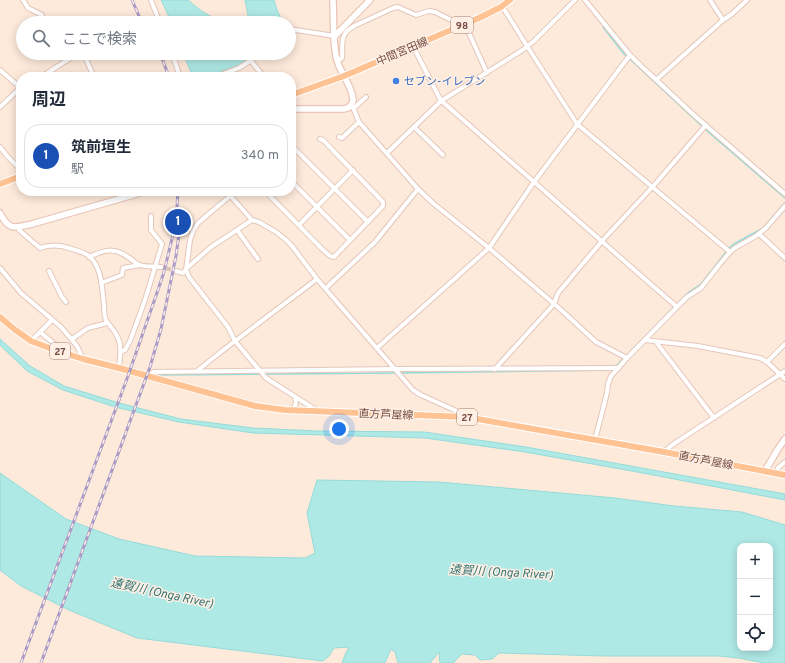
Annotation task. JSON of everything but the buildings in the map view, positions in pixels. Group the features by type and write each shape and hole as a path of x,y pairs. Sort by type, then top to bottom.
{"main road":[{"name":"中間宮田線","path":"296,93 344,76 456,28 502,6 510,0"},
{"path":"0,184 16,178"},
{"name":"直方芦屋線","path":"0,317 31,341 52,349 83,359 255,406 285,410 466,417 785,475"}],"street":[{"path":"23,0 28,8 42,15"},
{"path":"151,0 157,16"},
{"path":"333,0 336,53 353,98 352,107 359,122 418,189 434,204 489,248 596,342 627,358"},
{"path":"335,36 370,0"},
{"path":"387,153 442,101 534,41 574,0"},
{"path":"585,0 630,55 706,125 785,194"},
{"path":"710,0 723,20"},
{"path":"656,80 747,0"},
{"path":"502,6 577,124 730,252"},
{"path":"338,61 342,58 343,36 348,30 393,8 398,7 416,15 429,11 435,12 453,21 456,28"},
{"path":"465,24 487,73"},
{"path":"296,30 335,36"},
{"path":"413,46 442,101 677,307"},
{"path":"377,348 489,248 534,182 630,55"},
{"path":"49,72 61,63 68,60"},
{"path":"86,60 92,72"},
{"path":"174,60 178,71"},
{"path":"229,72 240,68 251,61 260,72"},
{"path":"0,70 16,84"},
{"path":"0,107 16,92"},
{"path":"296,109 343,109 352,107 366,97"},
{"path":"339,137 342,138 359,122"},
{"path":"495,369 554,304 558,293 602,241 706,125"},
{"path":"414,127 443,155"},
{"path":"270,196 330,256 334,257 383,206 383,202 353,170 323,140 320,139"},
{"path":"0,147 16,165"},
{"path":"296,150 368,222"},
{"path":"299,225 353,170"},
{"path":"296,186 350,240"},
{"path":"326,288 375,242 418,189"},
{"path":"0,213 2,221 10,226 18,227 130,196"},
{"path":"317,411 266,378 259,371 235,341 228,327 189,277 186,269 190,240 193,231 198,223 230,196 252,220 259,222 276,232 292,246 317,279 413,390 461,413 466,417"},
{"path":"595,440 611,376 687,297 701,288 730,252 759,234 785,206"},
{"path":"121,352 125,350 130,341 158,266 162,244 151,230 151,216"},
{"path":"176,271 183,273 211,247 252,220"},
{"path":"18,227 19,230 40,248 62,245 83,252 90,257 98,271 101,283 105,320 115,333 121,348 119,368"},
{"path":"237,230 258,259"},
{"path":"759,234 785,258"},
{"path":"90,257 107,250 114,251 123,254 140,265"},
{"path":"101,283 122,275 124,268 140,265 158,266"},
{"path":"0,268 21,293 61,327 72,339 83,359"},
{"path":"49,271 66,302"},
{"path":"197,372 235,341 317,279"},
{"path":"31,341 52,320"},
{"path":"72,339 88,328 107,322"},
{"path":"40,332 57,346"},
{"path":"645,340 698,346 760,358 767,362 785,379"},
{"path":"656,342 714,418"},
{"path":"767,362 785,344"},
{"path":"149,376 153,372 618,368"},
{"path":"664,452 672,445 785,371"},
{"path":"292,410 295,407 295,397"},
{"path":"766,471 785,439"},
{"path":"776,473 778,468 785,462"}],"water":[{"path":"161,0 188,0 211,16 169,16"},
{"path":"245,0 274,0 280,16 248,16"},
{"path":"186,60 245,60 238,67 229,68 219,72 191,72"},
{"path":"0,339 30,366 64,386 119,403 181,419 253,428 317,431 424,432 526,447 785,494 785,500 525,452 425,438 253,433 179,422 115,407 63,390 27,371 0,345"},
{"name":"遠賀川 (Onga River)","path":"0,473 66,519 119,539 195,556 305,558 315,553 307,513 317,480 439,482 615,498 674,506 742,512 785,525 785,663 764,663 718,656 604,656 499,653 492,659 480,660 475,655 462,654 453,663 440,663 439,652 430,663 398,663 395,652 391,649 385,663 342,663 349,647 334,648 329,656 323,661 137,638 69,610 21,586 0,570"}],"waterway":[{"path":"603,27 624,54 706,130 785,198"},
{"path":"616,366 689,292 701,284 729,248 763,228 785,203"},
{"path":"399,373 613,369"},
{"path":"156,375 396,373"}],"tunnel":[{"path":"161,267 176,271"}],"railway":[{"path":"132,0 139,16"},
{"path":"163,60 167,72"},
{"path":"21,663 128,376 164,272 176,222 178,196"},
{"path":"41,663 150,367 161,329 176,256 181,219"}],"place":[{"name":"セブン-イレブン","path":"396,81"},
{"name":"筑前垣生","path":"178,222"}]}
